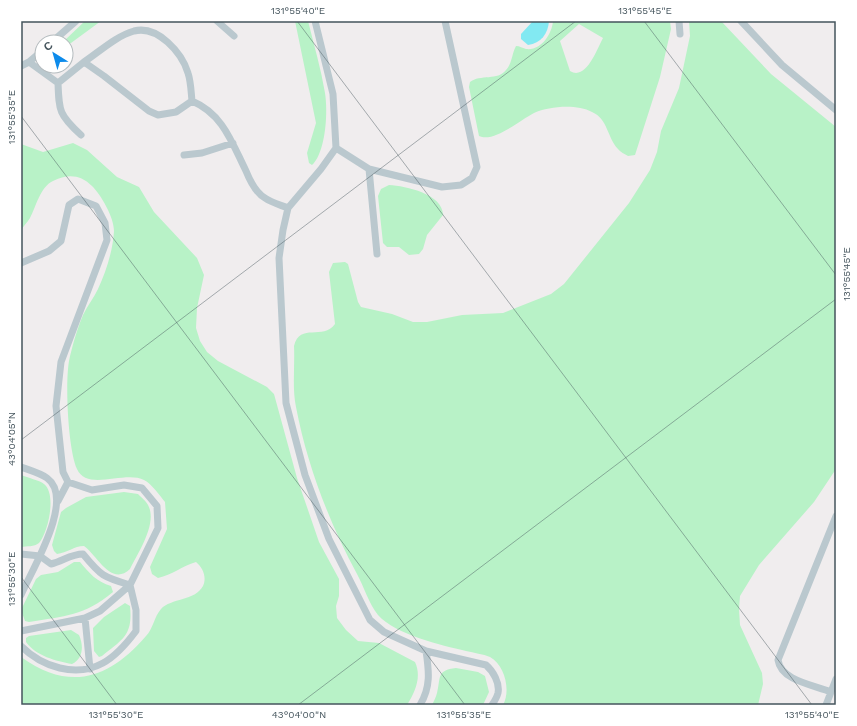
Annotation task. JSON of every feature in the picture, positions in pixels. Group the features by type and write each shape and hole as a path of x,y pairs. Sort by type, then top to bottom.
{"lane":[{"path":"61,34 76,21"},
{"path":"217,21 234,36"},
{"path":"315,21 333,94 336,148 321,170 288,208 278,258 286,403 305,475 329,539 370,620 384,632 426,651 486,665 492,670 497,685 498,694 492,705"},
{"path":"336,148 369,169 442,187 461,185 472,178 477,167 445,21"},
{"path":"679,21 680,34"},
{"path":"740,21 782,65 836,110"},
{"path":"58,83 84,62 123,35 135,31 146,31 160,37 172,46 182,59 188,73 192,101"},
{"path":"21,66 34,58"},
{"path":"29,62 58,83"},
{"path":"84,62 149,111 158,115 176,112 192,101"},
{"path":"58,83 59,106 62,116 81,135"},
{"path":"192,101 203,105 218,118 233,143 251,183 265,198 288,208"},
{"path":"184,155 202,153 233,143"},
{"path":"369,169 377,254"},
{"path":"21,263 49,251 61,241 69,205 78,199 96,206 105,223 107,240 60,362 56,406 63,472 68,482 92,490 124,485 142,488 157,506 158,528 130,585 100,610 85,618 21,631"},
{"path":"21,467 47,478 55,491 58,501"},
{"path":"21,595 46,544 58,501 68,482"},
{"path":"831,692 785,674 778,660 836,516"},
{"path":"21,554 40,556 51,564 64,561 74,554 83,554 95,569 105,578 130,585"},
{"path":"21,646 28,653 52,667 79,671 90,669 104,663 122,648 136,631 136,610 130,585"},
{"path":"85,618 90,669"},
{"path":"420,705 428,687 430,674 426,651"},
{"path":"826,705 836,679"}],"green space":[{"path":"85,21 101,21 74,41 74,34 71,34"},
{"path":"295,21 308,21 326,101 326,120 323,141 317,159 312,165 309,163 307,153 316,123"},
{"path":"553,21 670,21 671,29 660,77 635,155 628,156 620,151 614,144 604,124 597,115 586,109 571,107 555,107 540,111 499,134 485,137 479,136 469,87 470,82 479,78 494,77 503,73 510,65 516,46 526,49 536,47 545,41","holes":["579,24 603,38 586,68 581,72 576,73 570,71 560,41"]},
{"path":"689,21 721,21 771,74 836,127 836,469 814,502 759,565 740,596 740,625 762,673 763,684 758,705 503,705 506,693 505,679 499,666 490,657 456,649 407,634 386,622 378,615 372,606 328,514 306,450 295,400 294,346 297,339 301,335 324,331 330,329 335,324 329,272 333,263 345,262 348,264 358,302 361,307 392,314 413,322 427,322 462,315 503,313 551,294 564,284 629,203 650,170 657,152 661,131 679,88 690,36"},
{"path":"73,143 87,150 117,177 139,187 154,212 197,258 204,275 197,308 196,328 200,341 207,352 218,361 267,387 274,394 297,478 319,542 339,579 339,596 336,606 337,618 346,630 358,641 379,643 415,662 418,679 413,695 407,705 21,705 21,657 39,668 56,675 72,677 88,676 103,671 132,651 146,636 161,609 165,605 189,597 199,591 203,586 205,579 201,567 196,562 163,577 158,578 152,574 150,567 167,529 165,502 150,484 144,480 127,477 98,480 89,479 82,476 77,469 74,460 71,447 68,416 67,385 69,361 81,320 95,296 111,253 114,231 112,219 99,195 92,186 83,179 68,176 53,181 45,188 30,218 21,231 21,144 43,152"},
{"path":"389,185 405,187 422,192 437,202 441,208 443,215 427,235 423,249 419,254 409,255 399,247 387,247 383,243 378,196 381,189"},
{"path":"21,475 44,484 48,489 50,496 51,504 48,523 39,543 33,546 21,547"},
{"path":"124,492 138,494 145,501 150,512 151,520 146,538 130,569 123,574 111,572 105,568 84,546 57,554 54,551 52,545 61,512 86,497"},
{"path":"74,562 80,562 94,577 111,586 113,592 93,606 74,614 29,622 25,621 21,610 36,579 41,575 58,572"},
{"path":"125,603 130,606 131,616 128,630 125,636 116,645 99,657 94,651 93,628 104,617"},
{"path":"71,630 79,635 82,643 82,652 76,662 72,664 41,654 30,647 26,642 26,638 29,636"},
{"path":"456,668 478,672 485,676 489,692 483,705 432,705 437,694 440,676 445,671"}],"water":[{"path":"533,21 549,21 547,30 543,37 537,42 528,45 521,39 521,34"}]}
